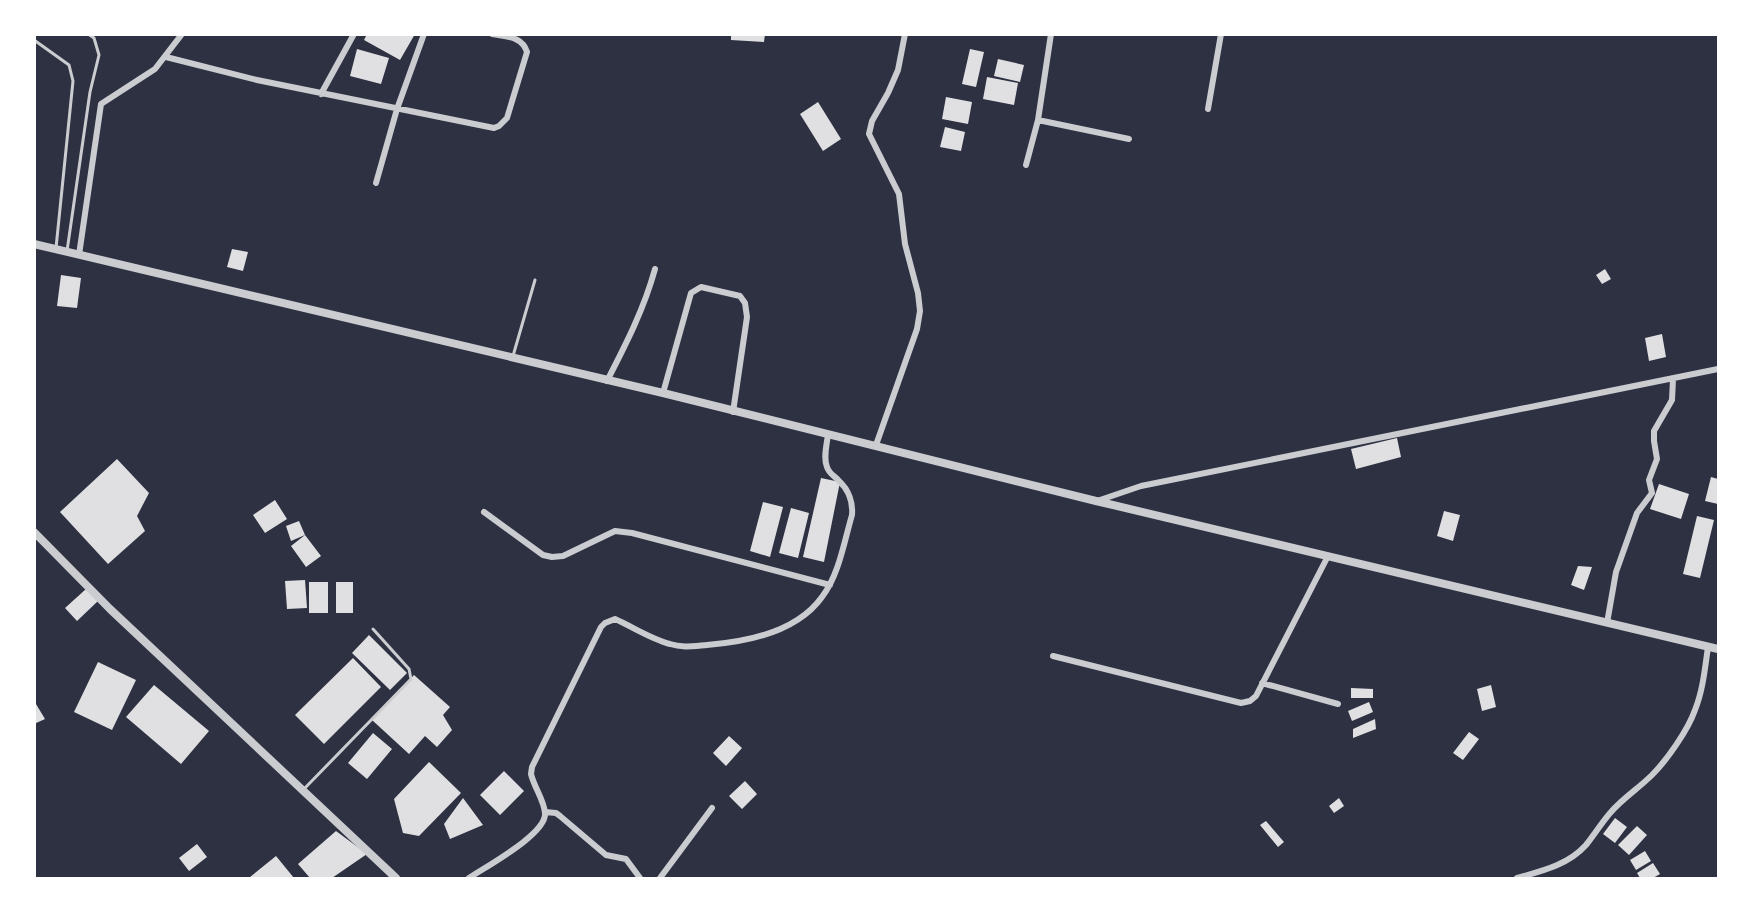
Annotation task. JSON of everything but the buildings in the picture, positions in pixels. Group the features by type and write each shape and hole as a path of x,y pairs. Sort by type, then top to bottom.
{"street":[{"path":"79,255 101,104 149,74 166,57 182,34"},
{"path":"321,94 354,34"},
{"path":"375,183 424,34"},
{"path":"166,57 321,94 494,128 504,123 507,118 527,52 524,44 518,39 492,34"},
{"path":"876,445 917,329 920,310 918,293 905,244 899,194 869,134 872,121 898,70 905,34"},
{"path":"1026,165 1038,120 1051,34"},
{"path":"1208,109 1221,34"},
{"path":"1038,120 1129,139"},
{"path":"34,244 663,393 1096,501 1719,649"},
{"path":"607,381 640,314 655,268"},
{"path":"663,393 691,292 702,287 740,296 745,303 747,317 733,412"},
{"path":"1096,501 1141,486 1719,369"},
{"path":"1607,622 1614,579 1621,558 1637,513 1651,498 1649,480 1657,459 1654,431 1672,400 1673,379"},
{"path":"469,879 534,835 545,819 545,812 532,780 532,767 605,623 615,619 669,644 680,646 738,643 767,635 804,615 822,598 830,585 853,507 852,500 841,482 827,469 825,462 828,434"},
{"path":"484,512 543,555 563,556 615,531 632,533 830,585"},
{"path":"34,532 110,609 396,879"},
{"path":"1053,656 1241,702 1250,701 1256,696 1328,556"},
{"path":"1517,879 1564,863 1574,856 1612,811 1655,772 1695,711 1708,647"},
{"path":"1262,683 1338,704"},
{"path":"660,879 712,808"},
{"path":"545,812 556,813 606,855 626,859 640,879"}],"lane":[{"path":"67,252 90,92 98,64 98,46 94,38 88,34"},
{"path":"34,40 69,65 73,81 56,249"},
{"path":"512,358 535,280"},
{"path":"302,790 411,679 409,669 373,629"}]}
